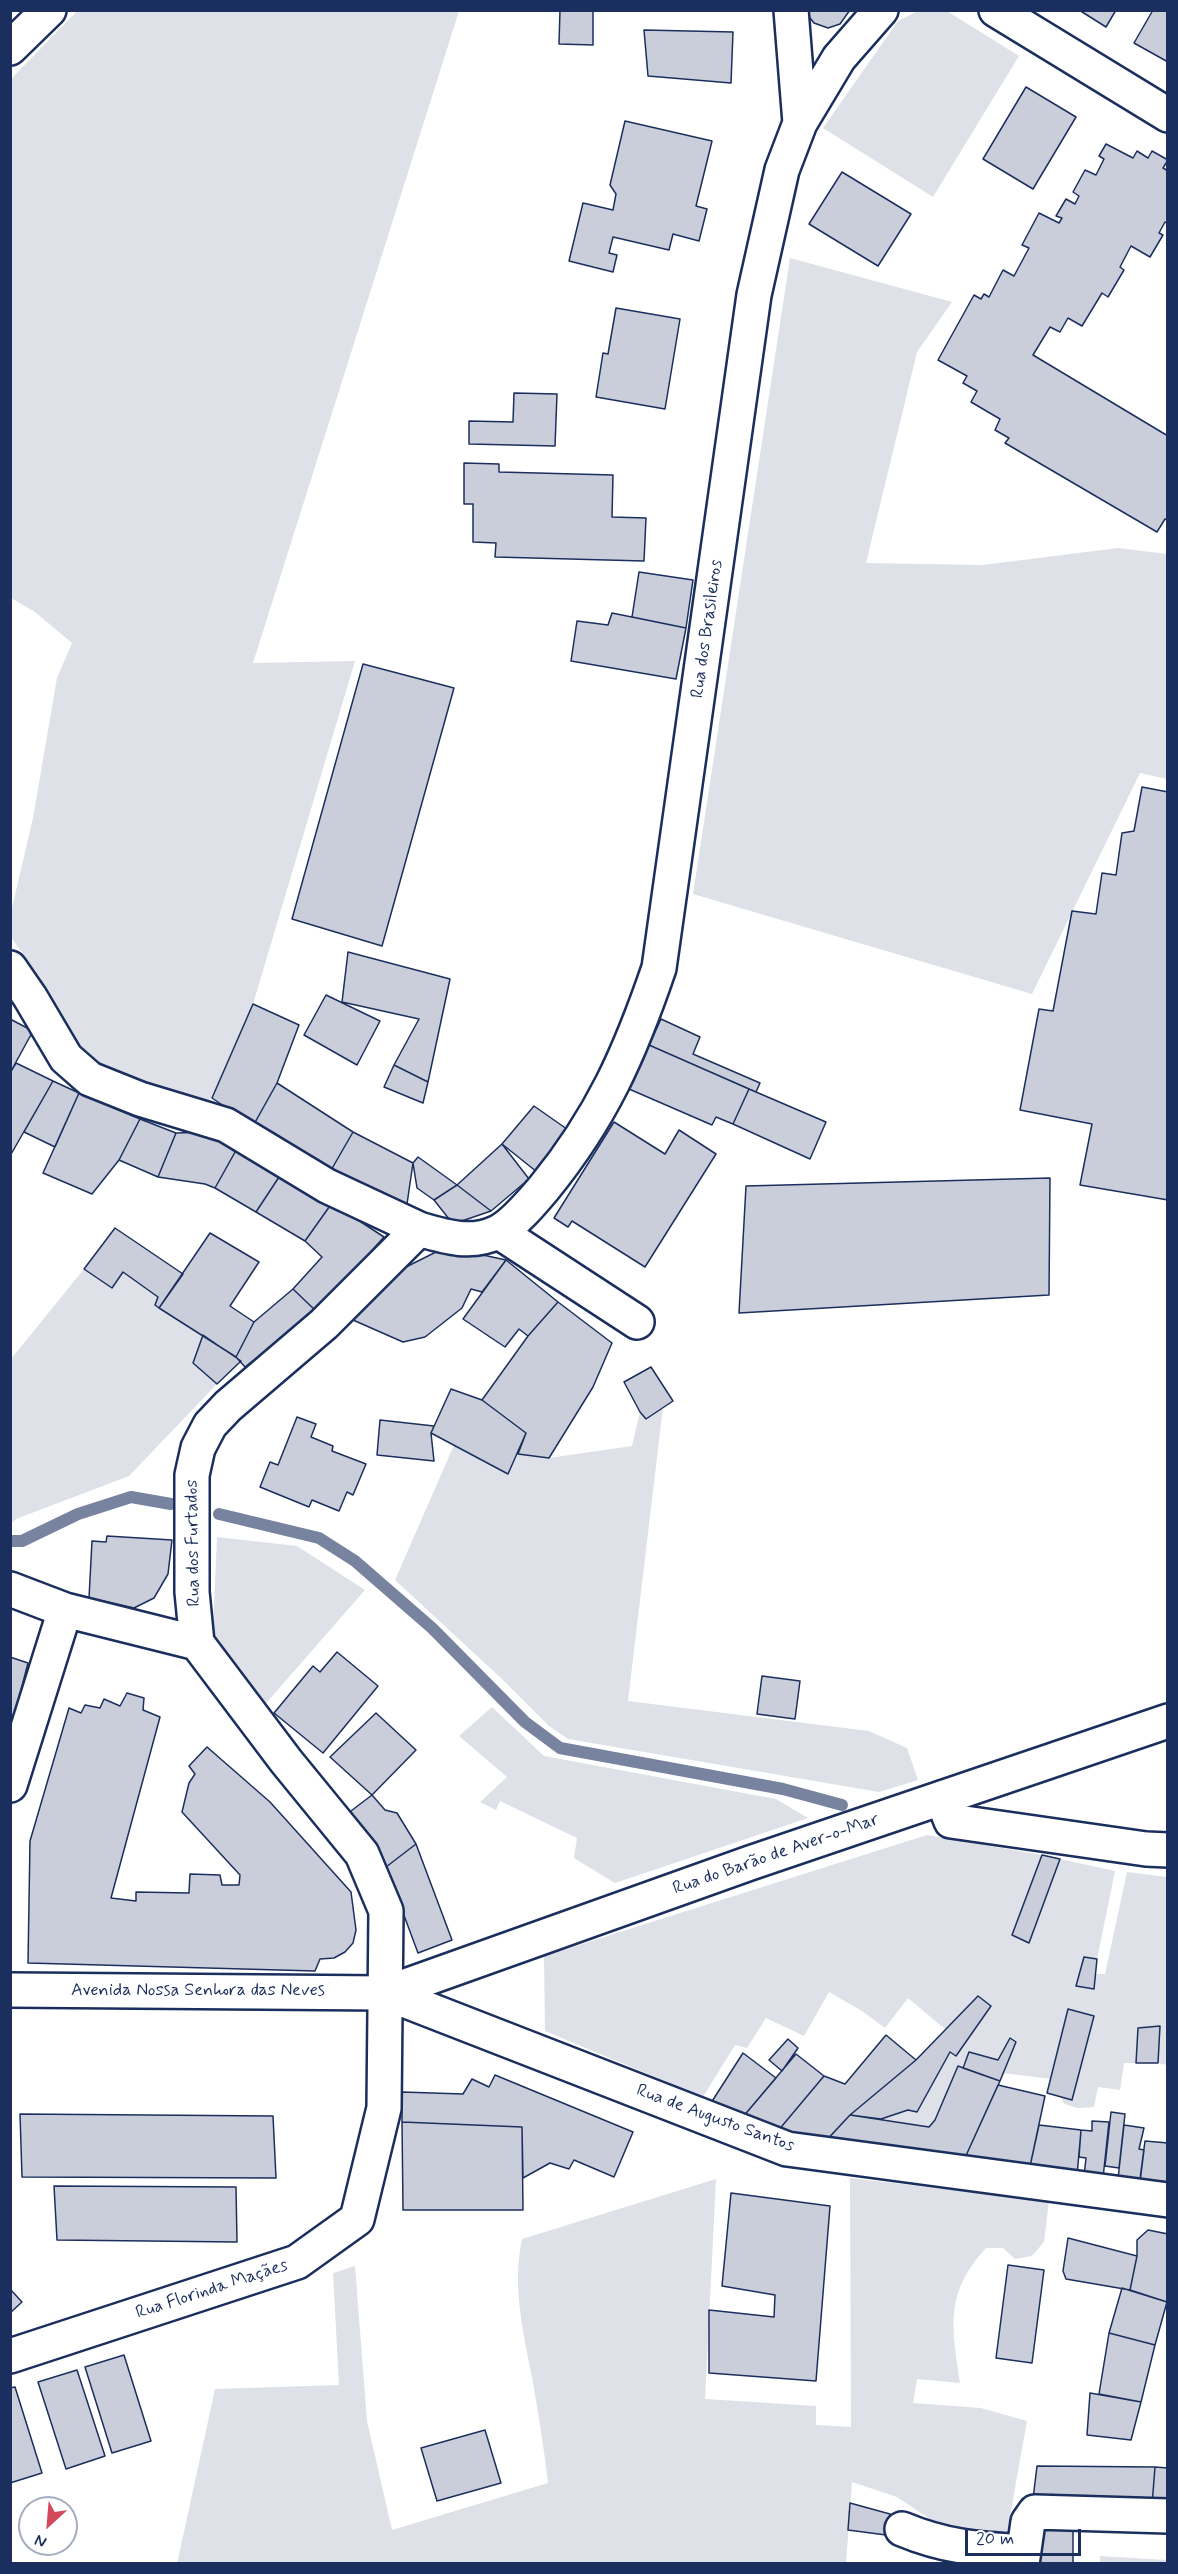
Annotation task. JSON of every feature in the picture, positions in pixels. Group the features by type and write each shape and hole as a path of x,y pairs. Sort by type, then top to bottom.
{"street":[{"path":"10,48 50,10"},
{"path":"791,10 800,123"},
{"name":"Rua dos Brasileiros","path":"499,1232 531,1203 572,1154 607,1096 637,1034 659,968 754,295 782,170 800,123 839,58 881,10"},
{"path":"996,10 1167,114"},
{"path":"10,968 30,996 66,1058 90,1079 140,1099 226,1125 327,1186 419,1229 447,1238 470,1240 499,1232 637,1322"},
{"name":"Rua dos Furtados","path":"197,1643 192,1592 192,1475 198,1448 210,1425 228,1406 324,1324 419,1229"},
{"path":"10,1589 65,1610 197,1643 286,1761 362,1854 386,1911 386,1993"},
{"path":"10,1785 65,1610"},
{"name":"Rua do Barão de Aver-o-Mar","path":"386,1993 750,1863 1167,1721"},
{"path":"942,1798 951,1821 1146,1849 1167,1850"},
{"name":"Avenida Nossa Senhora das Neves","path":"10,1990 386,1993"},
{"name":"Rua de Augusto Santos","path":"386,1993 787,2149 1167,2200"},
{"name":"Rua Florinda Maçães","path":"10,2356 297,2262 357,2219 384,2108 386,1993"},
{"path":"902,2529 930,2541 1022,2558 1028,2522 1035,2512 1167,2516"}],"shaded area":[{"path":"77,11 459,11 253,663 355,661 253,1004 212,1098 205,1102 105,1071 84,1056 39,977 11,937 11,912 33,818 57,678 72,643 35,612 11,598 11,79"},
{"path":"918,11 947,11 1019,56 933,197 823,128 898,21"},
{"path":"790,258 952,302 917,352 866,563 983,565 1118,548 1167,554 1167,779 1140,773 1032,994 693,894"},
{"path":"84,1269 112,1288 123,1272 158,1297 155,1305 203,1335 194,1363 217,1384 129,1476 16,1519 11,1523 11,1359"},
{"path":"663,1407 628,1701 869,1731 907,1748 918,1780 879,1792 568,1739 549,1726 395,1580 454,1445 508,1474 518,1454 549,1458 632,1446 640,1412 646,1419"},
{"path":"217,1537 297,1546 365,1590 261,1709 216,1649 213,1628"},
{"path":"492,1707 544,1756 776,1799 808,1818 615,1883 574,1858 577,1838 500,1801 496,1810 480,1802 507,1777 459,1736"},
{"path":"927,1835 1042,1855 1012,1935 1029,1943 1060,1859 1115,1871 1097,1959 1084,1957 1076,1985 1093,1989 1095,1974 1105,1974 1127,1872 1167,1877 1167,2065 1158,2063 1160,2026 1138,2028 1136,2063 1124,2063 1120,2090 1098,2087 1094,2107 1077,2108 1064,2104 1061,2097 1072,2100 1094,2016 1068,2009 1051,2079 1003,2073 1016,2042 998,2060 969,2052 935,2120 929,2127 881,2119 908,2110 917,2112 950,2052 957,2055 991,2006 946,2030 908,1998 885,2028 862,2011 829,1992 804,2036 766,2018 747,2048 735,2045 703,2097 545,2031 544,1956"},
{"path":"850,2178 1049,2201 1044,2242 1032,2256 1015,2259 1003,2248 986,2248 972,2265 963,2280 954,2311 960,2383 917,2379 913,2403 981,2408 1027,2421 1007,2533 936,2523 897,2497 852,2482 846,2563 177,2564 215,2389 339,2385 333,2273 355,2266 367,2421 392,2530 548,2483 518,2292 522,2239 716,2179 705,2399 816,2406 816,2425 851,2427"},
{"path":"1100,2556 1167,2560 1167,2563 1100,2563"}],"building":[{"path":"560,10 593,10 593,45 559,44"},
{"path":"807,10 850,10 840,24 828,28 814,23 807,14"},
{"path":"1079,10 1116,10 1106,27"},
{"path":"1153,10 1168,10 1168,62 1134,43"},
{"path":"644,30 733,32 731,83 648,76"},
{"path":"1026,87 1076,117 1033,189 983,159"},
{"path":"625,121 712,141 696,206 707,209 699,241 673,234 669,250 613,237 609,253 617,255 613,272 569,261 583,203 613,210 616,194 610,185"},
{"path":"1106,144 1133,158 1137,151 1148,158 1152,151 1168,160 1163,168 1168,171 1168,224 1165,222 1159,233 1163,235 1150,257 1131,246 1120,267 1124,270 1108,297 1102,293 1082,326 1068,318 1060,332 1050,327 1033,355 1168,436 1168,520 1165,519 1157,532 1005,443 1009,438 995,430 1000,419 971,402 977,391 963,383 967,376 938,360 974,295 981,299 984,294 989,297 1003,270 1014,276 1029,248 1022,245 1039,213 1059,223 1062,218 1056,216 1066,199 1075,204 1079,196 1073,192 1085,170 1096,175 1104,159 1099,156"},
{"path":"842,172 911,214 878,266 809,224"},
{"path":"616,308 680,319 665,409 596,397 603,353 608,354"},
{"path":"514,393 557,394 555,446 469,444 469,421 513,422"},
{"path":"464,463 499,464 499,472 613,475 612,517 646,518 644,561 495,557 496,543 473,542 473,504 464,504"},
{"path":"639,572 693,580 686,628 632,617"},
{"path":"612,613 686,628 676,679 571,661 577,621 608,625"},
{"path":"363,664 454,688 382,946 292,919"},
{"path":"1142,787 1168,792 1168,1200 1080,1185 1092,1124 1020,1110 1039,1009 1053,1011 1072,911 1096,914 1102,873 1116,875 1122,833 1134,831"},
{"path":"348,952 450,979 428,1082 394,1065 419,1019 342,1002"},
{"path":"326,995 380,1021 357,1065 304,1035"},
{"path":"253,1004 299,1025 277,1083 253,1126 212,1098"},
{"path":"10,1019 33,1031 10,1073"},
{"path":"661,1019 700,1037 693,1054 760,1083 756,1092 649,1045"},
{"path":"649,1045 749,1089 733,1124 716,1117 712,1125 629,1089"},
{"path":"16,1063 53,1081 10,1156 10,1073"},
{"path":"394,1065 428,1082 423,1103 384,1087"},
{"path":"53,1081 79,1093 55,1147 24,1132"},
{"path":"277,1083 353,1132 330,1172 253,1126"},
{"path":"749,1089 826,1122 810,1159 733,1124"},
{"path":"79,1093 140,1119 119,1160 92,1194 43,1173"},
{"path":"534,1106 574,1134 537,1172 502,1144"},
{"path":"140,1119 176,1133 158,1177 119,1160"},
{"path":"614,1122 665,1154 679,1130 716,1154 645,1267 572,1221 568,1227 554,1218"},
{"path":"204,1132 239,1145 215,1188 205,1184 158,1177 176,1133"},
{"path":"353,1132 413,1163 407,1204 330,1172"},
{"path":"502,1144 529,1179 491,1211 457,1185"},
{"path":"239,1145 281,1174 256,1212 215,1188"},
{"path":"418,1157 457,1185 434,1200 417,1188 413,1163"},
{"path":"281,1174 332,1203 305,1241 256,1212"},
{"path":"1050,1178 1049,1295 739,1313 746,1186"},
{"path":"457,1185 491,1211 453,1224 434,1200"},
{"path":"332,1203 384,1237 317,1312 293,1289 322,1257 305,1241"},
{"path":"115,1228 183,1274 159,1308 155,1305 158,1297 123,1272 112,1288 84,1269"},
{"path":"210,1233 259,1262 230,1306 254,1322 236,1357 159,1308"},
{"path":"446,1247 506,1260 482,1292 471,1289 462,1308 425,1337 403,1342 353,1320 406,1267"},
{"path":"506,1260 558,1302 528,1336 519,1329 505,1347 463,1319"},
{"path":"293,1289 317,1312 245,1367 236,1357 254,1322"},
{"path":"558,1302 612,1343 593,1387 549,1458 518,1454 526,1433 482,1400 528,1336"},
{"path":"203,1335 241,1361 217,1384 193,1363"},
{"path":"651,1367 673,1401 646,1419 624,1382"},
{"path":"451,1389 482,1400 526,1433 508,1474 431,1433"},
{"path":"297,1417 316,1424 311,1437 333,1446 332,1451 366,1464 353,1495 347,1492 339,1511 312,1500 309,1507 260,1487 270,1462 278,1465"},
{"path":"380,1420 434,1426 431,1433 434,1461 377,1455"},
{"path":"107,1536 172,1540 168,1574 154,1598 134,1608 89,1598 92,1541 106,1542"},
{"path":"337,1652 378,1686 323,1753 274,1713 313,1666 320,1672"},
{"path":"10,1657 28,1663 10,1733"},
{"path":"762,1676 800,1681 795,1719 757,1714"},
{"path":"127,1693 144,1698 143,1710 160,1717 111,1898 136,1901 136,1892 189,1893 190,1874 220,1875 222,1885 239,1885 240,1875 182,1812 189,1783 195,1774 189,1766 207,1747 270,1802 351,1892 356,1930 353,1943 345,1952 334,1958 320,1959 315,1971 28,1963 30,1841 69,1708 81,1713 85,1705 100,1708 104,1699 120,1706"},
{"path":"376,1713 416,1750 372,1795 330,1757"},
{"path":"372,1795 385,1810 397,1813 416,1844 386,1867 347,1814"},
{"path":"416,1844 452,1940 418,1953 386,1867"},
{"path":"1042,1855 1060,1859 1029,1943 1012,1935"},
{"path":"1084,1957 1097,1959 1094,1989 1076,1986"},
{"path":"978,1996 991,2006 956,2056 950,2052 917,2112 908,2110 881,2119 850,2115 916,2060"},
{"path":"1068,2009 1094,2016 1072,2100 1047,2093"},
{"path":"1160,2026 1158,2063 1136,2063 1138,2028"},
{"path":"886,2035 916,2060 850,2115 820,2147 777,2132 824,2076 845,2084"},
{"path":"1010,2038 1016,2042 1000,2081 963,2068 969,2052 998,2060"},
{"path":"788,2039 798,2048 782,2071 769,2060"},
{"path":"743,2053 776,2078 742,2118 709,2106"},
{"path":"796,2054 824,2076 777,2132 742,2118"},
{"path":"958,2066 1000,2081 964,2160 824,2143 850,2115 929,2127 935,2120"},
{"path":"495,2075 633,2132 614,2177 574,2160 569,2169 550,2163 523,2178 522,2127 402,2122 402,2092 463,2094 472,2079 489,2087"},
{"path":"998,2085 1045,2096 1029,2171 964,2160"},
{"path":"1111,2112 1125,2114 1119,2168 1105,2166"},
{"path":"20,2114 273,2116 276,2178 22,2177"},
{"path":"1092,2121 1109,2122 1103,2178 1084,2176 1086,2158 1079,2157 1081,2130 1092,2131"},
{"path":"402,2122 522,2127 523,2210 403,2210"},
{"path":"1039,2125 1081,2130 1077,2176 1029,2171"},
{"path":"1124,2125 1144,2128 1139,2149 1144,2150 1140,2182 1118,2179"},
{"path":"1145,2141 1168,2143 1168,2182 1140,2179"},
{"path":"54,2186 236,2187 237,2242 57,2240"},
{"path":"731,2193 830,2206 816,2381 709,2373 709,2310 774,2317 775,2295 722,2286"},
{"path":"1148,2230 1168,2234 1167,2302 1130,2290 1137,2256 1137,2240"},
{"path":"1068,2238 1137,2256 1130,2290 1066,2279 1063,2271"},
{"path":"1008,2265 1044,2270 1032,2363 996,2358"},
{"path":"1122,2288 1167,2302 1155,2345 1109,2333"},
{"path":"10,2289 22,2302 10,2313"},
{"path":"1109,2333 1155,2345 1141,2402 1099,2394"},
{"path":"124,2355 151,2441 112,2453 85,2367"},
{"path":"77,2370 105,2456 66,2469 38,2382"},
{"path":"15,2387 42,2473 10,2483 10,2388"},
{"path":"1090,2393 1141,2402 1131,2440 1087,2435"},
{"path":"485,2430 501,2483 437,2501 421,2448"},
{"path":"1037,2466 1155,2467 1152,2505 1033,2499"},
{"path":"1155,2467 1168,2468 1168,2506 1152,2505"},
{"path":"850,2503 890,2514 886,2535 848,2530"},
{"path":"1073,2525 1073,2564 1038,2564 1037,2527"}],"waterway":[{"path":"10,1541 22,1541 78,1514 131,1497 171,1504"},
{"path":"219,1514 319,1538 355,1561 432,1628 525,1722 560,1748 783,1789 842,1805"}]}
